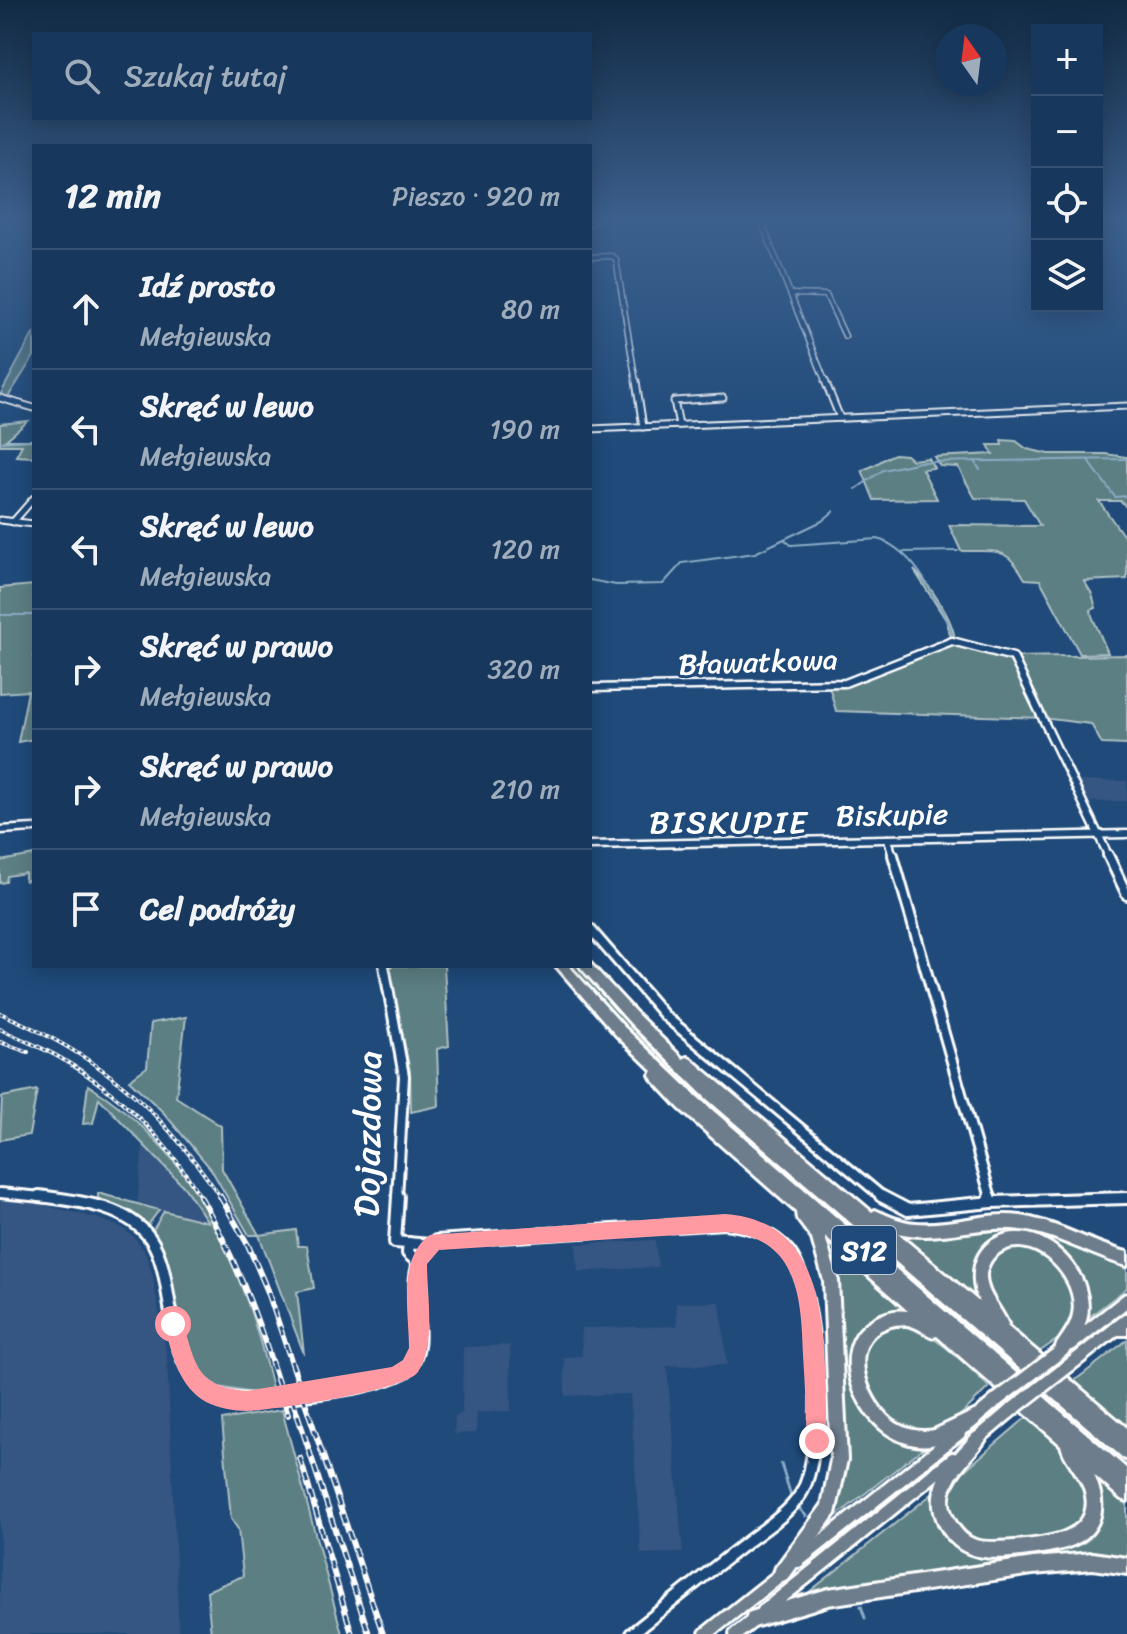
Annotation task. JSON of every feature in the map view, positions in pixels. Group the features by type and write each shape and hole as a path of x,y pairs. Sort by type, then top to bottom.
{"highway":[{"name":"S12","path":"564,968 606,1016 691,1099 1127,1479"},
{"name":"S12","path":"588,968 650,1036 754,1132 1127,1452"},
{"path":"606,1016 683,1104 1127,1493"},
{"path":"650,1036 700,1074 1127,1438"},
{"path":"761,1173 818,1236 829,1267 832,1298 839,1460 835,1491 820,1525 782,1573"},
{"path":"851,1203 903,1229 932,1233 1002,1222 1025,1224 1127,1259"},
{"path":"1032,1357 992,1313 980,1290 978,1271 983,1257 994,1244 1006,1240 1027,1240 1048,1250 1061,1260 1076,1282 1081,1300 1080,1316 1060,1352"},
{"path":"966,1352 917,1320 892,1318 877,1323 861,1341 856,1372 871,1409 883,1422 904,1435 929,1439 974,1419"},
{"path":"978,1439 942,1488 943,1515 955,1536 971,1547 987,1551 1057,1542 1075,1536 1086,1527 1093,1512 1091,1483 1077,1458 1036,1412"},
{"path":"754,1619 828,1597 1033,1566 1093,1561 1127,1566"}],"main road":[{"path":"706,1634 998,1399 1127,1300"},
{"path":"736,1634 1009,1412 1124,1325"}],"street":[{"path":"622,297 643,427"},
{"path":"792,297 840,418"},
{"path":"827,297 845,336"},
{"path":"0,398 32,407"},
{"path":"679,425 674,401 723,398"},
{"path":"592,429 1127,406"},
{"path":"13,522 32,500"},
{"path":"0,520 32,524"},
{"name":"Bławatkowa","path":"592,688 845,683 952,641 1013,657 1098,835"},
{"path":"0,830 32,828"},
{"name":"Biskupie","path":"592,845 1127,834"},
{"path":"1098,835 1127,895"},
{"path":"888,839 992,1202"},
{"path":"592,931 665,1016 883,1198 901,1208 916,1210 992,1202 1127,1198"},
{"name":"Dojazdowa","path":"384,968 404,1076 395,1242 409,1243"},
{"path":"0,1193 39,1195 93,1206 139,1225 152,1243 161,1266 184,1364 205,1389 234,1401 303,1393 403,1373 412,1364 418,1348 418,1262 430,1245 443,1239 737,1223 753,1226 770,1236 788,1252 800,1269 810,1307 817,1430 816,1455 807,1485 789,1509 631,1634"},
{"path":"418,1262 408,1253 409,1243 430,1245"}],"shaded area":[{"path":"1077,781 1127,781 1127,801 1087,802"},
{"path":"143,1144 184,1187 208,1224 137,1204"},
{"path":"0,1201 27,1201 97,1218 123,1228 145,1252 152,1272 167,1356 179,1634 0,1634"},
{"path":"655,1240 658,1267 578,1272 576,1244"},
{"path":"720,1302 727,1365 667,1366 683,1553 641,1554 630,1394 565,1396 564,1357 582,1356 581,1328 677,1326 676,1303"},
{"path":"510,1345 511,1411 477,1413 476,1433 454,1434 455,1417 462,1413 463,1347"}],"green space":[{"path":"32,336 32,359 8,397 0,395"},
{"path":"28,421 6,440 32,440 32,457 16,456 22,445 0,445 0,424"},
{"path":"1001,440 1016,441 1027,449 1049,454 1127,457 1127,508 1121,501 1099,501 1127,541 1127,579 1084,581 1096,608 1091,610 1092,616 1108,653 1080,654 1040,580 1025,579 1006,555 992,551 961,551 949,525 1040,526 1024,499 975,498 958,467 940,466 934,457 993,454 988,445 1002,445"},
{"path":"895,454 906,455 912,460 928,458 934,468 922,469 937,499 874,500 862,470"},
{"path":"914,570 939,602 955,640 1013,657 1127,655 1127,745 1102,744 1091,724 1042,718 836,711 829,686 952,641 946,620"},
{"path":"32,585 32,739 18,742 28,691 0,693 0,588"},
{"path":"32,855 32,879 25,881 25,873 7,876 6,882 0,883 0,861"},
{"path":"388,968 444,968 449,1046 437,1049 439,1106 411,1112 410,1071"},
{"path":"568,968 584,968 611,999 1127,1458 1127,1474 686,1089 636,1042"},
{"path":"186,1017 176,1097 221,1126 222,1169 259,1235 249,1235 211,1169 163,1112 129,1080 147,1067 151,1023"},
{"path":"88,1085 127,1113 160,1145 188,1180 212,1219 248,1303 273,1392 252,1393 218,1387 194,1368 163,1252 153,1230 164,1211 208,1222 184,1187 99,1098 93,1123 83,1124"},
{"path":"37,1090 29,1135 0,1140 2,1097"},
{"path":"98,1193 159,1210 148,1225 130,1211 98,1201"},
{"path":"997,1228 1032,1231 1127,1265 1127,1288 1089,1317 1079,1277 1014,1233 989,1242 976,1256 973,1276 979,1302 894,1233 931,1238"},
{"path":"296,1230 298,1246 307,1246 314,1288 297,1292 304,1354 259,1235"},
{"path":"822,1232 908,1309 884,1314 866,1324 855,1339 850,1357 850,1377 866,1416 882,1432 896,1441 923,1448 834,1518 842,1492 845,1453 836,1271"},
{"path":"1011,1243 1038,1251 1056,1264 1077,1308 1068,1332 1039,1352 1000,1316 983,1283 988,1256"},
{"path":"896,1323 936,1340 989,1387 964,1412 943,1427 914,1432 895,1424 880,1410 869,1392 863,1372 865,1352 876,1335"},
{"path":"1127,1340 1127,1426 1073,1382"},
{"path":"282,1410 342,1634 211,1634 207,1591 243,1576 238,1529 231,1519 222,1420"},
{"path":"1028,1416 1064,1450 1079,1472 1086,1501 1081,1520 1074,1528 1057,1535 991,1544 971,1540 956,1525 946,1493 958,1476"},
{"path":"1093,1470 1127,1503 1127,1561 1084,1555 1055,1557 804,1596 932,1494 935,1517 942,1534 953,1546 966,1553 982,1557 1020,1556 1081,1544 1092,1536 1099,1520 1099,1495"}],"waterway":[{"path":"0,442 32,440"},
{"path":"975,461 1127,459"},
{"path":"1088,460 1115,497 1127,496"},
{"path":"856,489 883,470 920,462 975,461"},
{"path":"975,461 980,470"},
{"path":"784,539 822,521 834,511"},
{"path":"592,580 616,585 663,584 682,563 755,553 784,539"},
{"path":"784,539 791,545 878,539 891,545 912,563 948,623"},
{"path":"903,552 958,551"},
{"path":"0,615 32,615"},
{"path":"949,624 954,639"},
{"path":"781,1464 791,1496"},
{"path":"800,1509 806,1516"},
{"path":"861,1606 865,1618"}],"railway":[{"path":"0,1013 68,1048 125,1088 175,1136 221,1198"},
{"path":"0,1029 62,1059 103,1086 157,1137 201,1198"},
{"path":"0,1042 28,1052"},
{"path":"200,1196 250,1302 288,1415"},
{"path":"220,1196 248,1245 268,1292 383,1634"},
{"path":"292,1398 369,1634"},
{"path":"300,1458 352,1634"}],"district":[{"name":"BISKUPIE","path":"729,822"}],"route":[{"path":"173,1324 184,1364 194,1379 211,1394 234,1401 255,1401 303,1393 396,1376 410,1367 418,1348 418,1262 425,1249 436,1241 737,1223 762,1230 779,1243 795,1261 804,1279 811,1315 817,1441"}]}
